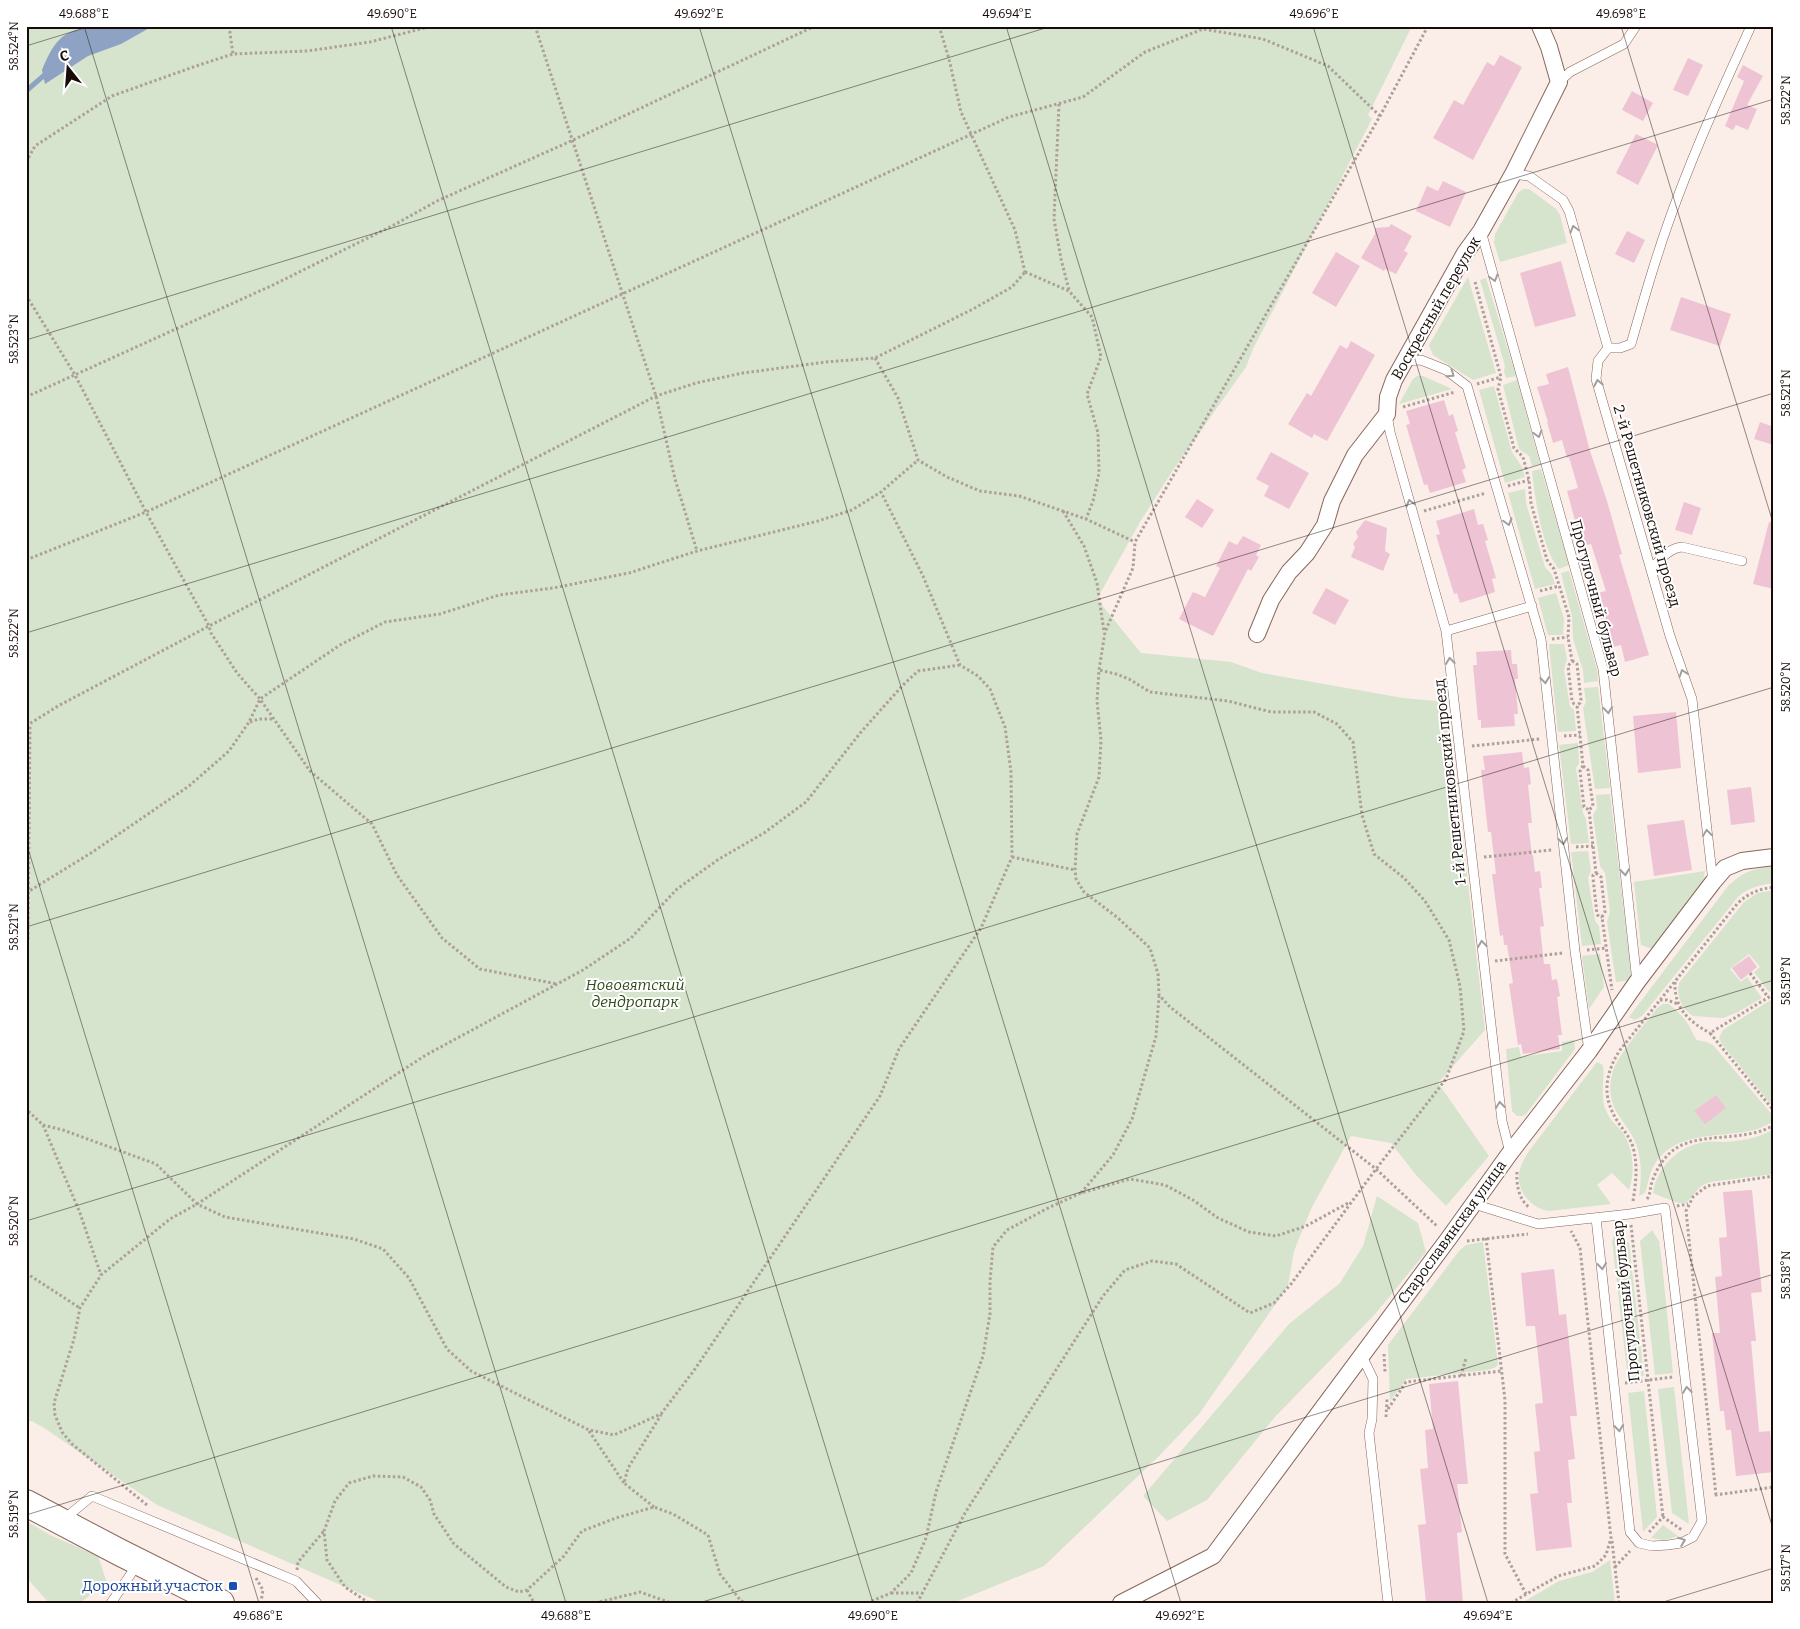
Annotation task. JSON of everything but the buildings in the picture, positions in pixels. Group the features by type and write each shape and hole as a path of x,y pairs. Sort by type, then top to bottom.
{"main road":[{"path":"26,1503 221,1603"}],"street":[{"path":"1540,26 1549,47 1559,82"},
{"name":"Воскресный переулок","path":"1257,634 1270,600 1289,572 1307,553 1325,525 1332,500 1355,455 1387,414 1388,397 1394,380 1465,253 1481,231 1513,174 1559,82"},
{"name":"Старославянская улица","path":"1121,1603 1213,1556 1362,1356 1455,1241 1474,1204 1514,1160 1637,982 1713,882 1726,868 1742,861 1774,857"}],"lane":[{"path":"1559,82 1570,72 1624,44 1636,26"},
{"path":"1513,174 1529,176 1563,200 1608,348 1620,348 1631,344 1644,297 1677,198 1751,26"},
{"name":"Прогулочный бульвар","path":"1481,231 1603,669 1637,982"},
{"name":"2-й Решетниковский проезд","path":"1608,348 1598,361 1596,379 1670,636 1692,699 1713,882"},
{"path":"1405,361 1421,360 1446,370 1467,386 1541,639 1575,951 1589,1051"},
{"name":"1-й Решетниковский проезд","path":"1387,414 1390,432 1446,631 1502,1121 1514,1160"},
{"path":"1650,569 1670,550 1682,547 1742,561"},
{"path":"1446,631 1532,606"},
{"path":"1474,1204 1538,1224 1630,1214 1665,1208 1702,1521 1693,1537 1681,1543 1652,1546 1639,1543 1630,1532 1596,1218"},
{"path":"1362,1356 1373,1379 1372,1419 1368,1433 1388,1603"},
{"path":"61,1522 92,1496 296,1581 317,1603"},
{"path":"111,1603 139,1562"}],"path":[{"path":"229,26 233,54"},
{"path":"26,162 36,146 112,96 233,54 307,51 370,42 432,26"},
{"path":"535,26 571,141 656,396 676,479 697,551"},
{"path":"26,397 273,285 437,202 815,26"},
{"path":"939,26 949,59 961,112 1015,230 1024,272"},
{"path":"1104,632 1133,568 1135,542 1380,116 1428,26"},
{"path":"26,560 146,512 972,134 1009,118 1083,97 1145,52 1204,28 1263,39 1328,66 1380,116"},
{"path":"1059,104 1054,219 1069,291"},
{"path":"1024,272 1069,291 1092,317 1101,357 1087,394 1098,433 1099,473 1093,501 1086,519"},
{"path":"26,950 28,940 28,726 58,706 209,626 656,396 696,383 743,373 826,362 875,358 973,309 1012,287 1024,272"},
{"name":"Прогулочный бульвар","path":"1474,282 1501,377 1498,389 1514,448 1523,457 1529,480 1531,503 1547,560 1554,569 1569,617 1568,637 1572,661 1568,666 1572,701 1577,705"},
{"path":"26,294 75,375 211,633 237,673 260,700 310,771 372,824 397,875 442,938 480,969 557,984"},
{"path":"875,358 898,398 918,460 947,477 980,491 1018,496 1086,519 1135,542"},
{"path":"1467,386 1501,377"},
{"path":"1402,407 1458,391 1451,385"},
{"path":"27,892 91,853 189,786 228,751 249,722 260,700 340,645 385,622 440,614 499,595 553,588 629,573 697,551 818,521 852,510 881,492 918,460"},
{"path":"1413,514 1529,480"},
{"path":"624,1483 628,1468 661,1414 695,1369 880,1096 899,1049 981,928 1012,856 1011,772 1005,727 990,689 978,676 960,665 923,576 881,492"},
{"path":"1063,511 1084,546 1097,584 1104,632 1097,701 1101,740 1099,778 1077,834 1076,879 1084,892 1118,918 1150,948 1158,974 1159,995 1156,1036 1132,1119 1113,1155 1081,1193"},
{"path":"1529,595 1559,586"},
{"name":"Прогулочный бульвар","path":"1572,661 1577,664 1581,700 1577,705 1583,766 1580,768 1580,771 1584,807 1589,810"},
{"path":"148,1506 72,1444 62,1432 55,1415 54,1403 74,1339 80,1308 101,1275 170,1219 426,1055 521,1005 582,970 632,938 677,889 719,859 764,833 806,802 861,732 918,671 960,665"},
{"path":"917,1603 970,1504 1103,1296 1125,1270 1152,1261 1176,1264 1250,1314 1274,1303 1291,1284 1376,1169 1446,1079 1464,1031 1460,986 1449,940 1424,901 1409,884 1374,854 1362,815 1353,742 1337,724 1314,712 1271,712 1228,701 1150,692 1129,679 1099,670"},
{"path":"249,722 259,719 273,720"},
{"path":"1459,748 1580,735"},
{"name":"Прогулочный бульвар","path":"1583,766 1588,770 1593,806 1589,810 1596,873 1601,877 1605,912 1602,917 1615,1013"},
{"path":"1472,858 1593,846"},
{"path":"1012,856 1075,870"},
{"name":"Прогулочный бульвар","path":"1596,873 1592,878 1597,914 1602,917"},
{"name":"Прогулочный бульвар","path":"1663,1517 1630,1214 1637,1177 1636,1162 1632,1145 1624,1128 1613,1114 1606,1088 1609,1070 1618,1053 1737,904 1746,895 1762,888 1774,887"},
{"path":"1484,963 1606,948"},
{"path":"1750,973 1768,997"},
{"path":"1675,981 1678,1004 1698,1027 1710,1033 1774,1111"},
{"path":"1710,1033 1774,994"},
{"path":"1159,995 1170,1007 1376,1169 1455,1241 1533,1234"},
{"path":"1660,1000 1672,1001 1678,1004"},
{"path":"26,1107 43,1125 80,1213 101,1275"},
{"path":"43,1125 63,1130 156,1164 196,1204 225,1217 354,1239 383,1249 409,1278 447,1349 471,1371 589,1430 614,1435 661,1414"},
{"path":"1630,1214 1649,1197 1652,1183 1666,1156 1680,1147 1704,1138 1731,1138 1752,1134 1774,1125"},
{"path":"1514,1160 1516,1182 1520,1194 1526,1205 1535,1211"},
{"path":"1716,1495 1686,1211 1693,1197 1707,1186 1774,1176"},
{"path":"867,1603 891,1593 911,1574 926,1538 936,1492 983,1356 990,1314 993,1247 1007,1230 1081,1193 1130,1179 1165,1185 1193,1200 1218,1218 1248,1232 1276,1236 1306,1226 1352,1201"},
{"path":"1571,1230 1580,1248 1619,1603"},
{"path":"1486,1238 1505,1400 1505,1554 1526,1594"},
{"path":"26,1273 80,1308"},
{"path":"1384,1352 1386,1381"},
{"path":"1461,1376 1466,1358"},
{"path":"1387,1409 1406,1382 1501,1371"},
{"path":"1614,1384 1685,1376"},
{"path":"1386,1390 1386,1419"},
{"path":"589,1430 624,1483 654,1507 672,1514 708,1536 720,1574 741,1601 748,1603"},
{"path":"296,1581 298,1562 324,1531 335,1501 350,1484 374,1476 403,1477 421,1487 430,1500 434,1514 454,1544 506,1587 518,1592 527,1590 563,1556 582,1531 616,1518 654,1507"},
{"path":"1699,1497 1774,1487"},
{"path":"324,1531 326,1560 345,1587 369,1603"},
{"path":"1511,1603 1566,1573 1595,1566 1606,1555 1612,1538"},
{"path":"251,1573 263,1590 261,1602"},
{"path":"527,1590 534,1603"},
{"path":"596,1603 640,1592 671,1603"},
{"path":"891,1593 922,1593"}],"green space":[{"name":"Нововятский дендропарк","path":"26,26 1412,26 1368,115 1372,119 1253,349 1246,367 1175,467 1140,522 1097,599 1141,653 1231,662 1262,673 1403,698 1447,702 1485,1030 1438,1083 1489,1156 1446,1206 1416,1175 1391,1143 1351,1136 1311,1209 1294,1251 1288,1286 1199,1414 1159,1456 1044,1566 953,1603 382,1603 157,1505 44,1428 32,1421 26,1422"},
{"path":"1523,189 1529,189 1556,209 1560,215 1567,243 1500,262 1494,243 1495,234 1518,193"},
{"path":"1468,277 1496,373 1473,380 1433,355 1429,345"},
{"path":"1486,278 1516,376 1506,378 1505,366 1480,280"},
{"path":"1417,376 1423,376 1452,389 1399,404 1413,379"},
{"path":"1517,380 1540,464 1532,466 1529,456 1519,449 1503,385"},
{"path":"1494,386 1512,452 1522,467 1525,477 1505,483 1479,390"},
{"path":"1541,469 1569,565 1559,569 1548,549 1537,509 1532,471"},
{"path":"1525,489 1526,503 1545,567 1552,575 1555,584 1535,589 1508,493"},
{"path":"1569,571 1597,670 1598,681 1584,683 1583,670 1573,639 1572,616 1561,573"},
{"path":"1556,593 1564,619 1563,635 1548,635 1538,598"},
{"path":"1549,644 1564,644 1567,659 1564,670 1570,706 1574,710 1576,731 1558,732"},
{"path":"1598,687 1610,788 1595,789 1583,708 1586,702 1584,688"},
{"path":"1578,743 1579,763 1576,768 1589,843 1571,844 1559,745"},
{"path":"1610,794 1632,980 1616,982 1607,922 1610,912 1605,873 1600,866 1593,815 1597,808 1596,795"},
{"path":"1588,851 1591,871 1588,878 1595,921 1599,926 1601,944 1582,946 1571,852"},
{"path":"1774,866 1774,883 1755,887 1738,897 1642,1016 1635,1020 1629,1017 1728,886 1749,872"},
{"path":"1705,871 1703,882 1654,947 1649,948 1641,945 1634,882"},
{"path":"1774,890 1774,990 1769,992 1754,972 1760,967 1749,954 1730,969 1741,982 1747,977 1762,998 1738,1012 1723,1018 1693,1016 1686,1010 1679,998 1679,983 1744,902 1758,893"},
{"path":"1600,954 1604,987 1589,1009 1582,956"},
{"path":"1774,998 1774,1108 1719,1038 1723,1030"},
{"path":"1663,1004 1669,1004 1680,1014 1697,1040 1713,1045 1774,1117 1774,1121 1755,1130 1695,1138 1672,1147 1661,1155 1650,1173 1645,1193 1639,1196 1641,1174 1639,1153 1634,1139 1613,1105 1610,1092 1611,1080 1614,1068 1623,1053 1657,1008"},
{"path":"1574,1040 1575,1049 1526,1114 1517,1116 1512,1111 1506,1049 1519,1047 1521,1057 1562,1051 1562,1042"},
{"path":"1597,1062 1603,1065 1605,1108 1627,1140 1631,1154 1633,1169 1629,1190 1612,1173 1597,1185 1611,1204 1549,1211 1542,1209 1529,1201 1521,1189 1519,1174 1521,1166 1529,1151"},
{"path":"1774,1129 1774,1174 1710,1182 1701,1186 1686,1203 1678,1203 1653,1193 1655,1184 1664,1166 1670,1159 1686,1148 1705,1142 1731,1142 1750,1138"},
{"path":"1377,1196 1418,1223 1426,1252 1375,1314 1274,1418 1207,1500 1167,1521 1143,1496 1289,1324 1340,1283 1363,1246"},
{"path":"1652,1230 1659,1241 1673,1373 1655,1375 1640,1241"},
{"path":"1615,1233 1629,1243 1644,1376 1628,1379 1612,1241"},
{"path":"1483,1242 1498,1364 1496,1367 1488,1370 1406,1379 1390,1401 1388,1345 1459,1251 1466,1245"},
{"path":"1674,1387 1689,1524 1672,1513 1658,1389"},
{"path":"1644,1391 1657,1517 1643,1532 1628,1393"},
{"path":"26,1521 52,1536 98,1556 107,1583 81,1602 49,1603 26,1577"},
{"path":"1663,1525 1678,1536 1665,1540 1651,1538"},
{"path":"1610,1560 1615,1603 1522,1603 1559,1581 1592,1572"}],"water":[{"path":"90,26 153,26 121,44 88,56 45,84 42,70 56,43 73,31"}],"waterway":[{"path":"26,91 48,72"}],"place":[{"name":"Дорожный участок","path":"233,1586"}]}
